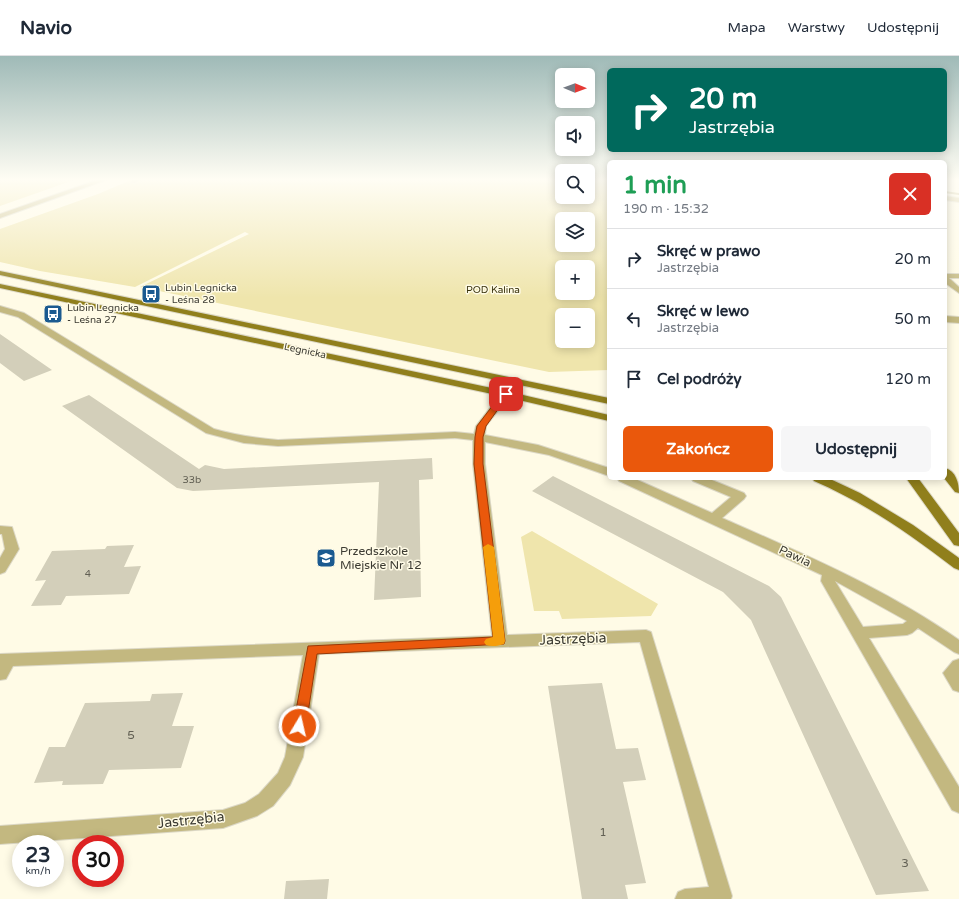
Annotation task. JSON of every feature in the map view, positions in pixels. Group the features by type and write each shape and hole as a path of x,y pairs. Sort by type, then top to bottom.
{"main road":[{"name":"Legnicka","path":"0,273 607,402"},
{"name":"Legnicka","path":"0,286 506,394 607,418"},
{"path":"947,474 959,489"},
{"path":"822,480 877,508 929,542 959,565"},
{"path":"913,480 959,542"}],"street":[{"path":"947,276 959,276"},
{"path":"947,281 959,291"},
{"path":"0,309 21,315 210,431 233,438 255,442 278,443 455,435 479,437 558,454 607,471"},
{"path":"947,319 959,320"},
{"path":"500,641 479,464 479,437 481,426 506,394"},
{"name":"Pawia","path":"628,480 830,572 918,620 959,648"},
{"path":"703,480 740,496 714,518"},
{"path":"0,530 7,530 12,549 0,569"},
{"path":"830,572 828,581 959,804"},
{"path":"859,633 907,629 918,620"},
{"name":"Jastrzębia","path":"0,674 4,660 646,636 722,896 685,899"},
{"name":"Jastrzębia","path":"0,835 223,819 250,810 266,800 284,779 294,757 312,649"},
{"path":"959,665 951,672 959,685"}],"green space":[{"name":"POD Kalina","path":"27,219 555,219 555,252 595,252 595,219 607,219 607,370 549,372 140,287 249,234 245,232 135,287 40,271 0,262 0,229"},
{"path":"532,531 658,604 651,616 562,619 559,611 534,611 521,537"}],"building":[{"path":"0,334 52,370 24,381 0,363"},
{"path":"89,395 199,469 205,465 224,469 432,458 433,479 419,480 421,597 374,600 379,482 193,491 177,488 62,406"},
{"path":"553,476 769,586 781,597 929,891 876,895 751,620 723,592 532,491"},
{"path":"134,545 124,567 141,566 129,594 66,596 61,605 31,606 46,580 35,581 52,551 105,549 107,546"},
{"path":"602,683 616,749 638,748 646,780 623,782 646,883 625,885 628,899 582,899 548,686"},
{"path":"183,693 172,726 194,726 181,768 109,770 103,784 62,785 63,781 34,783 49,747 65,747 85,703 150,701 152,694"},
{"path":"329,879 327,899 284,899 286,881"}],"slow traffic":[{"path":"488,547 500,641 490,642"}],"place":[{"name":"Lubin Legnicka - Leśna 28","path":"151,294"},
{"name":"Lubin Legnicka - Leśna 27","path":"53,314"},
{"name":"Przedszkole Miejskie Nr 12","path":"326,558"}],"route":[{"path":"299,726 312,649 500,641 479,464 479,437 481,426 506,394"}]}
